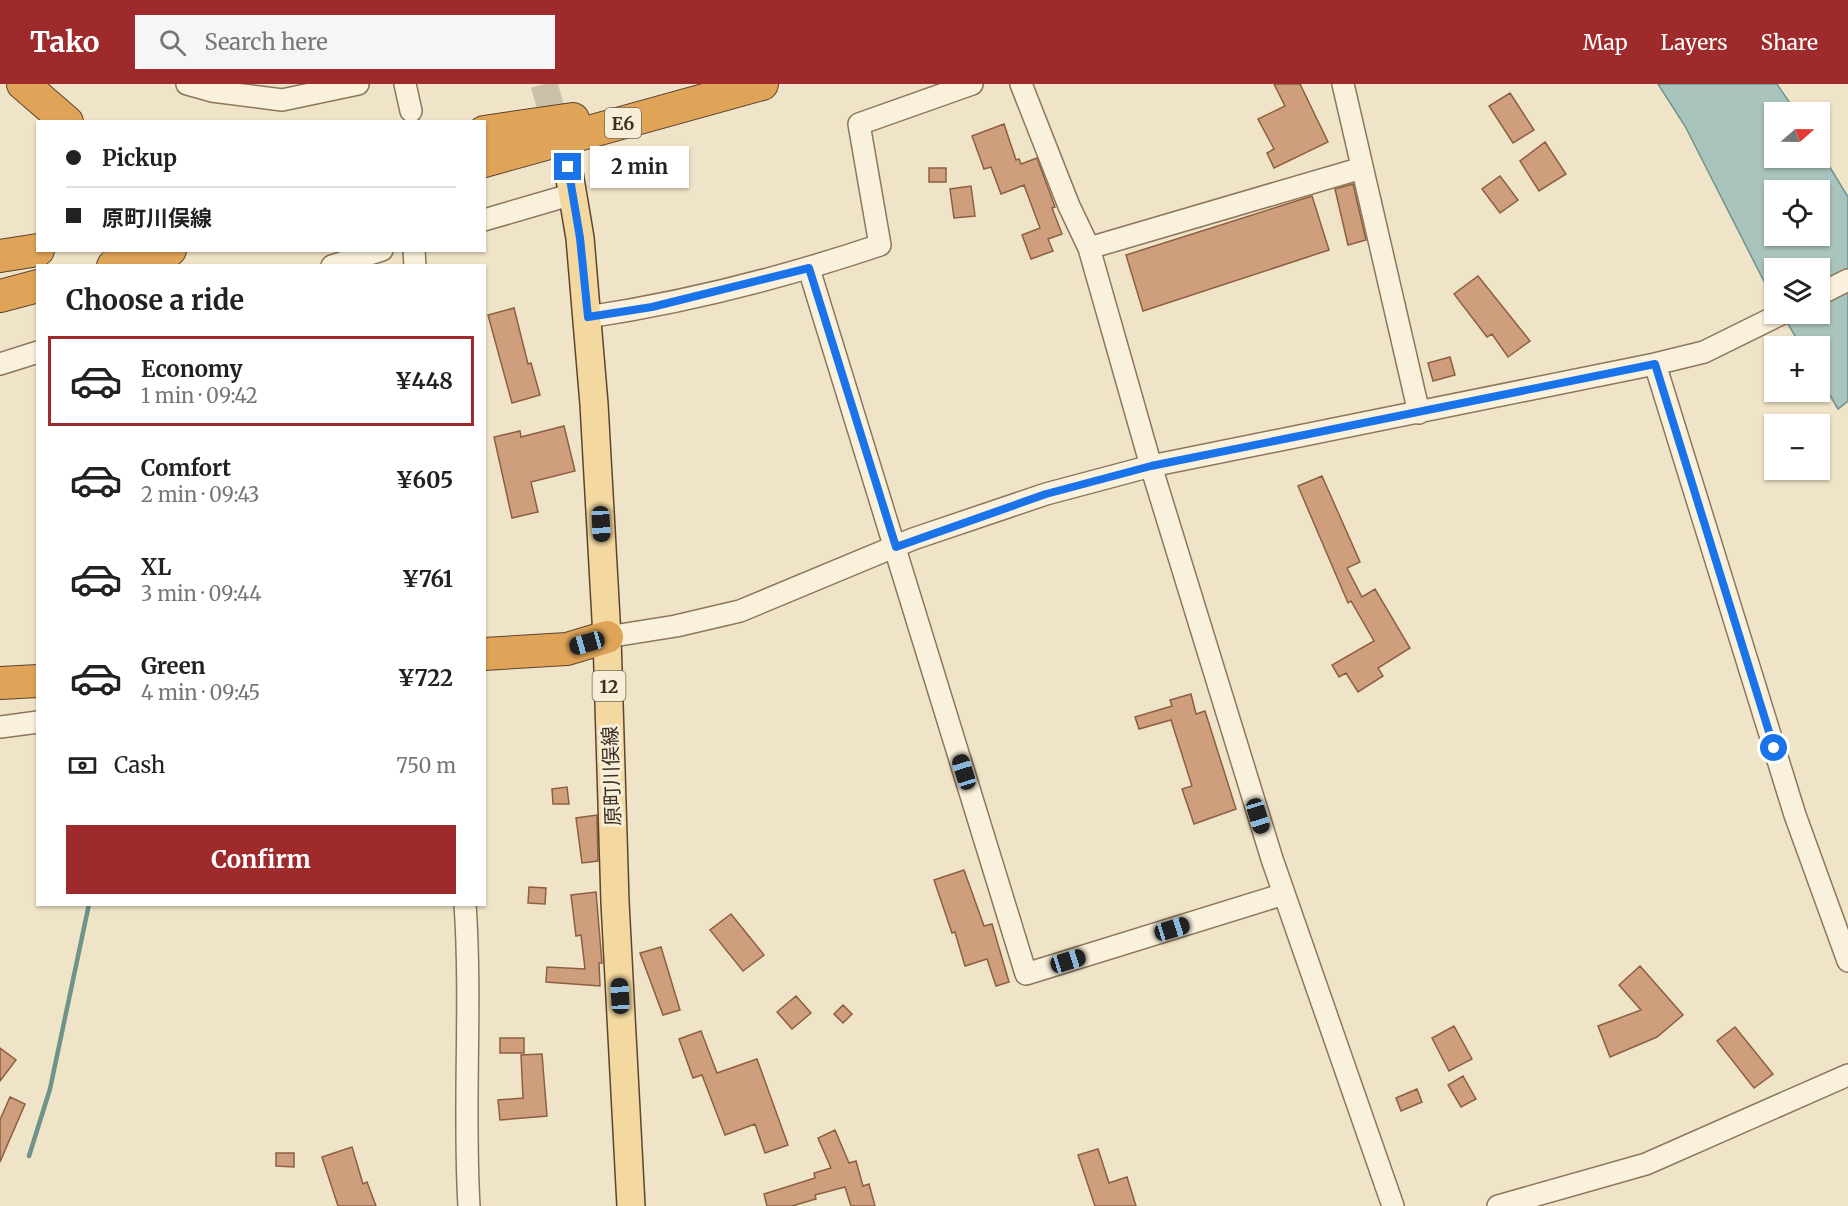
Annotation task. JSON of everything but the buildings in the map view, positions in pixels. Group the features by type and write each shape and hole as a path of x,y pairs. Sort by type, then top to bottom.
{"highway":[{"path":"23,84 65,120"},
{"path":"486,132 576,118 726,84"},
{"name":"E6","path":"486,160 762,84"},
{"path":"0,256 36,250"},
{"path":"120,264 163,252"},
{"path":"0,296 36,287"},
{"path":"486,640 567,635 607,637"},
{"path":"486,654 567,649 607,637"},
{"path":"0,665 36,664"},
{"path":"0,683 36,681"}],"main road":[{"name":"原町川俣線","path":"568,167 588,317 607,637 615,902 631,1206"}],"street":[{"path":"187,84 212,91 282,100 358,84"},
{"path":"405,84 411,111"},
{"path":"588,317 652,307 809,268 880,245 859,124 972,84"},
{"path":"1021,84 1069,206 1089,248 1151,466 1284,894 1394,1206"},
{"path":"1343,84 1419,413"},
{"path":"1089,248 1362,168"},
{"path":"486,219 573,194"},
{"path":"338,264 376,252"},
{"path":"809,268 1026,974 1284,894"},
{"path":"1830,289 1848,280"},
{"path":"607,637 676,626 740,611 896,547 1046,494 1151,466 1655,364 1704,352 1764,322"},
{"path":"0,364 36,353"},
{"path":"1655,364 1795,815 1848,961"},
{"path":"0,726 36,722"},
{"path":"465,906 468,948 466,1164 469,1206"},
{"path":"1498,1206 1646,1164 1848,1075"}],"water":[{"path":"1658,84 1777,84 1789,102 1764,102 1764,168 1830,167 1848,197 1848,401 1838,409 1830,395 1830,336 1795,336 1788,324 1830,324 1830,258 1764,258 1764,281 1685,126"}],"waterway":[{"path":"29,1156 50,1089 89,906"}],"tunnel":[{"path":"544,84 560,140"}],"route":[{"path":"568,167 580,238 588,317 652,307 809,268 896,547 1046,494 1151,466 1655,364 1774,748"}]}
